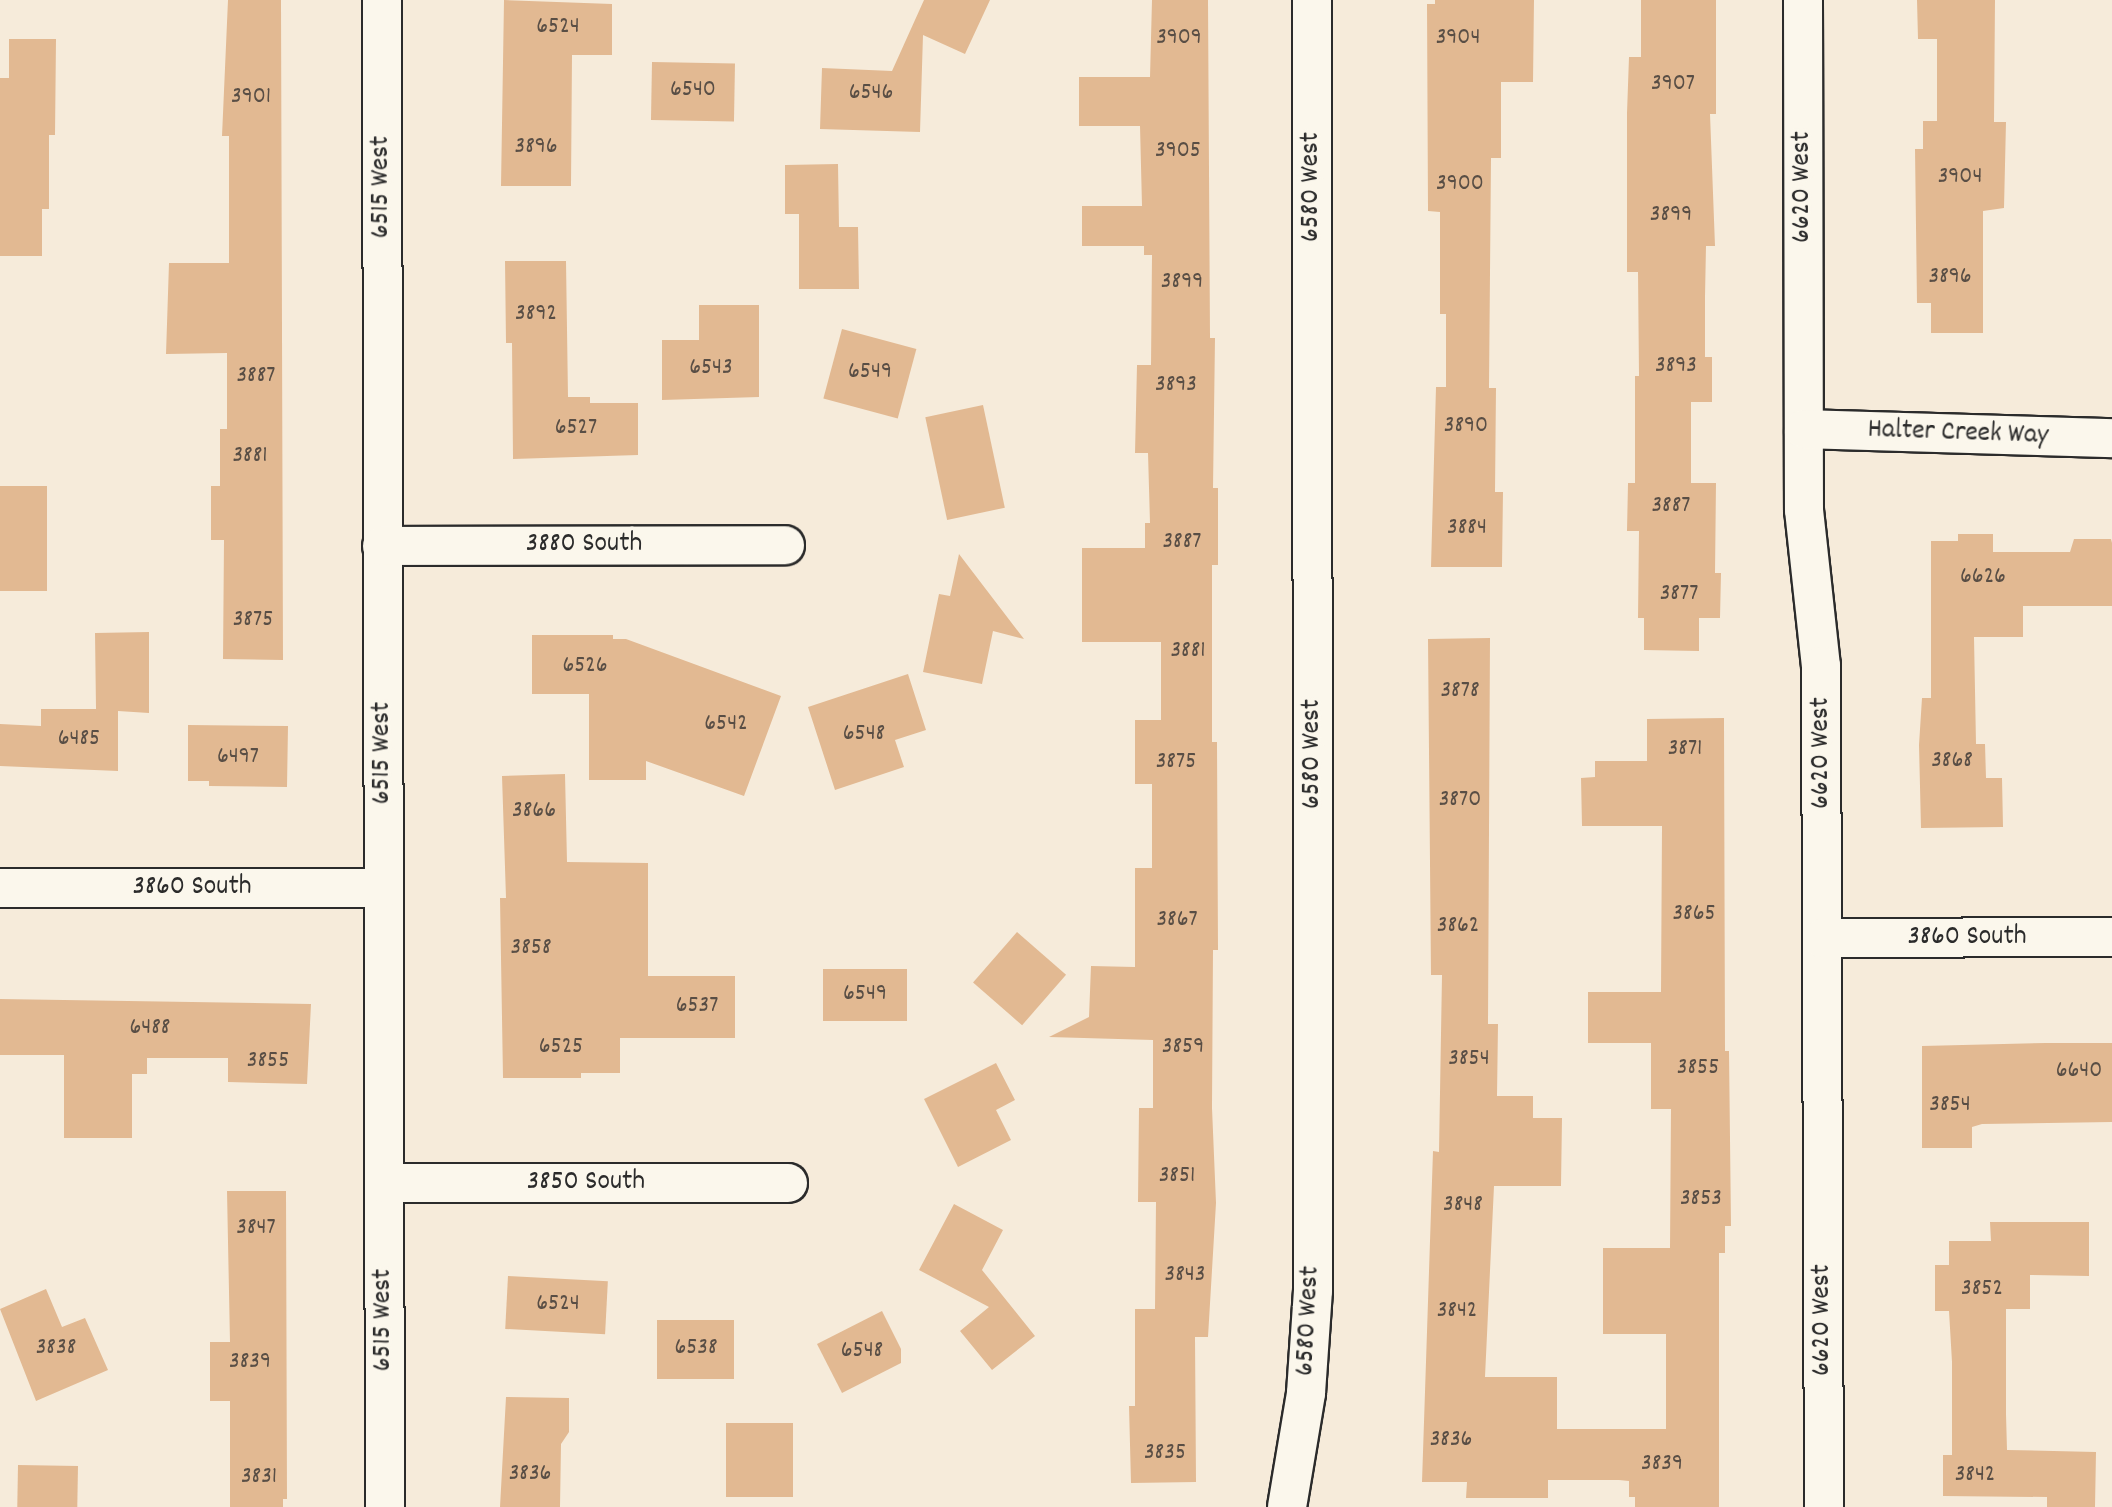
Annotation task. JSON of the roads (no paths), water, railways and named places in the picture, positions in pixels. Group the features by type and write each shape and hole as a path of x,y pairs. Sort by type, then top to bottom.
{"street":[{"name":"6515 West","path":"382,0 385,1507"},
{"name":"6580 West","path":"1287,1507 1306,1393 1313,1291 1312,0"},
{"name":"6620 West","path":"1803,0 1805,530 1821,641 1824,1507"},
{"name":"Halter Creek Way","path":"1804,429 2112,438"},
{"name":"3880 South","path":"383,546 785,545"},
{"name":"3860 South","path":"0,888 384,888"},
{"name":"3860 South","path":"1822,938 2112,937"},
{"name":"3850 South","path":"384,1184 788,1183"}]}
